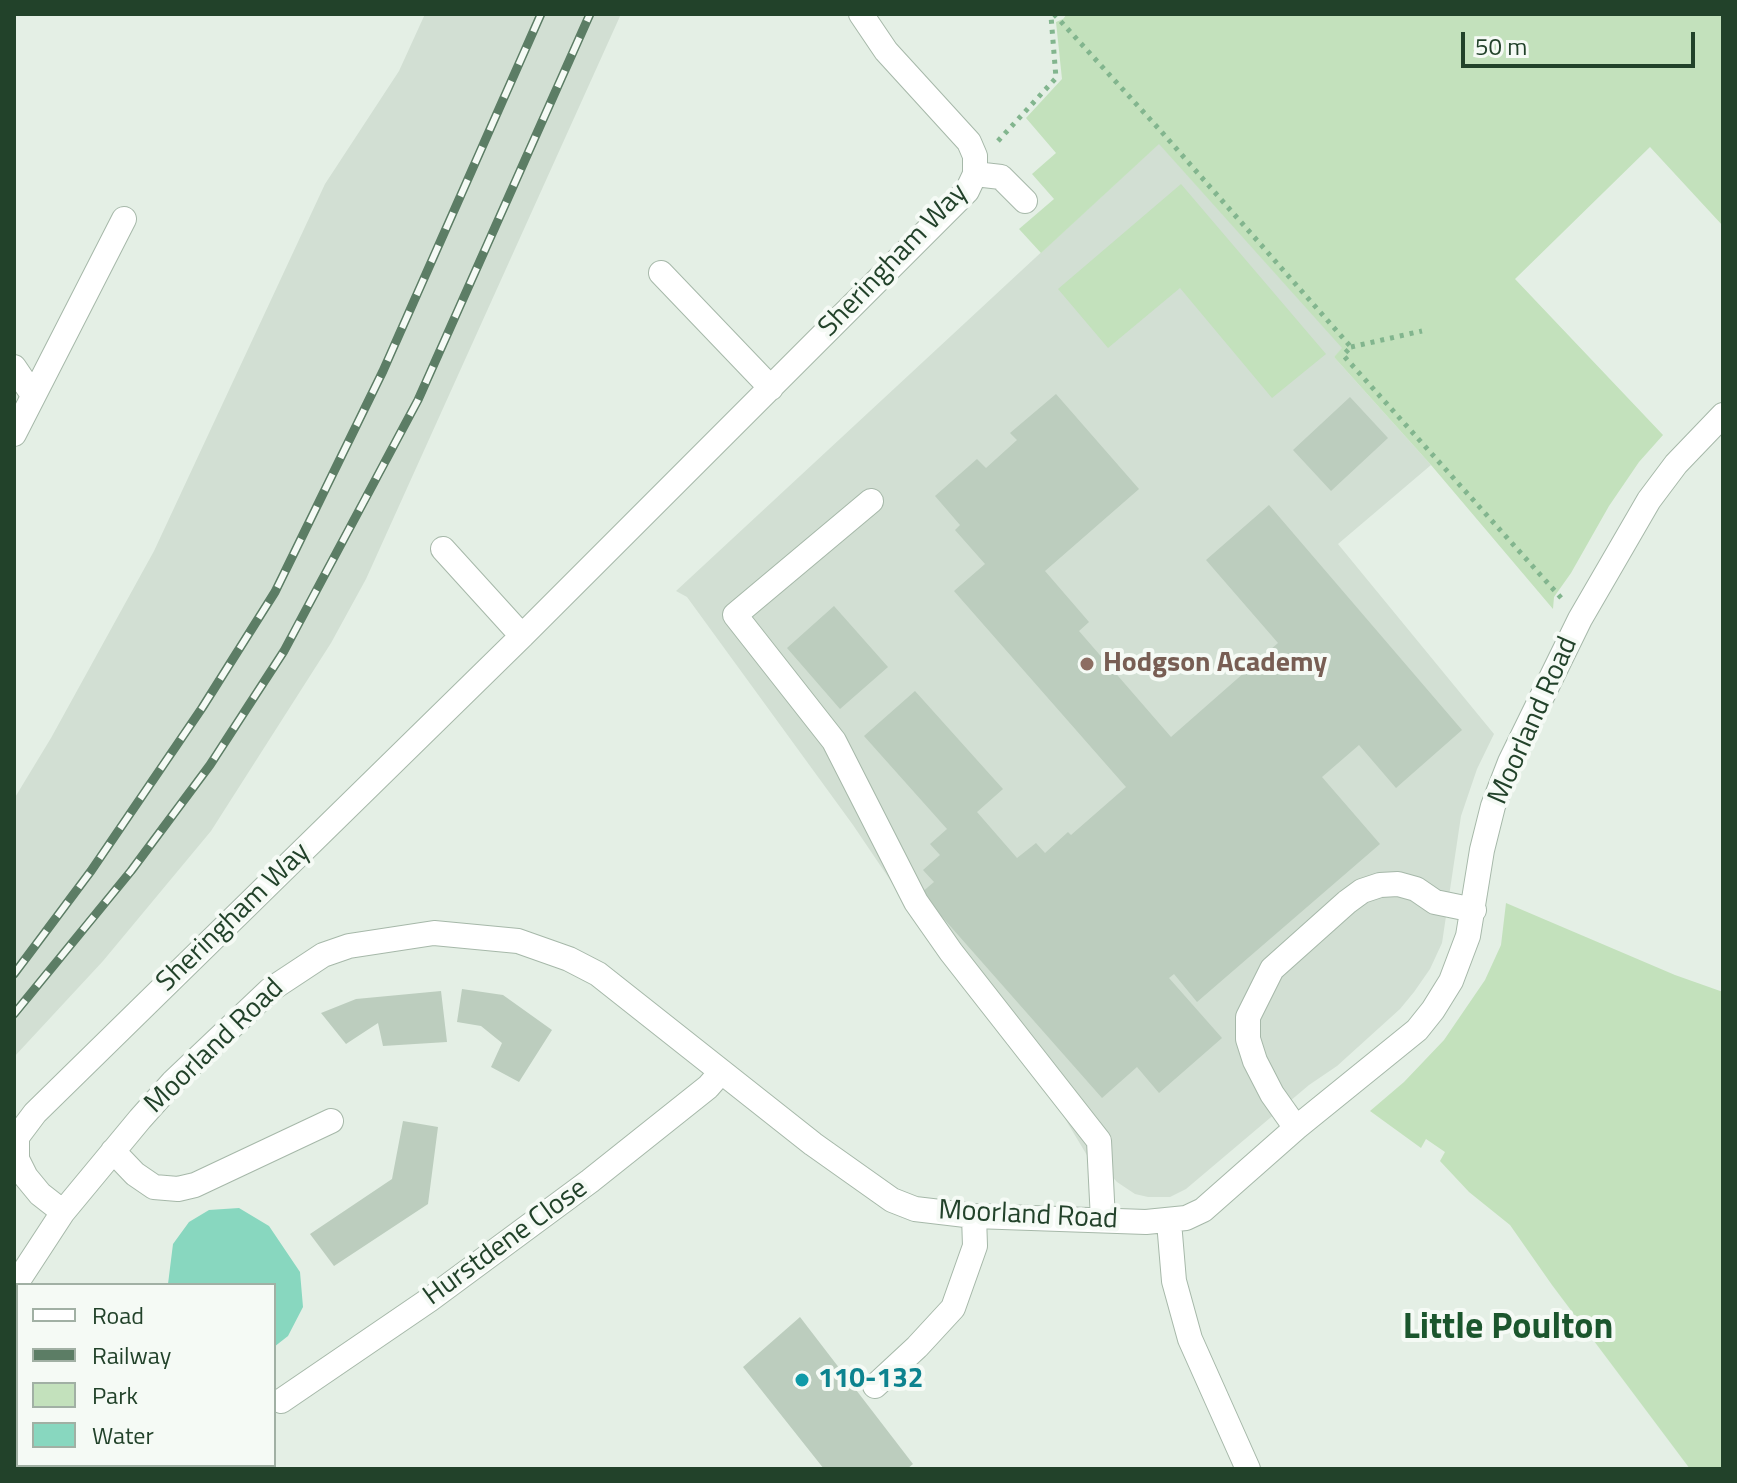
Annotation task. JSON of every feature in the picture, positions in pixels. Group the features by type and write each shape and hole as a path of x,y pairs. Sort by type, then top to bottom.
{"street":[{"name":"Sheringham Way","path":"63,1212 40,1194 17,1159 17,1137 35,1113 522,636 967,191 975,165 969,142 886,51 861,14"},
{"path":"975,165 1001,177 1025,201"},
{"path":"14,434 124,219"},
{"path":"661,273 771,388"},
{"path":"14,367 33,395"},
{"name":"Moorland Road","path":"17,1283 63,1212 113,1151 173,1082 235,1021 300,968 323,955 349,946 434,933 518,941 569,959 598,974 813,1144 892,1200 933,1213 974,1216 1169,1222 1203,1210 1296,1128 1417,1030 1451,981 1460,962 1474,910 1482,850 1493,806 1510,762 1580,619 1649,500 1684,455 1723,415"},
{"path":"871,501 735,615 834,741 916,902 951,952 1099,1141 1103,1220"},
{"path":"443,549 522,636"},
{"path":"1296,1128 1272,1094 1248,1039 1248,1017 1272,969 1347,902 1362,891 1380,885 1407,886 1435,902 1474,910"},
{"name":"Hurstdene Close","path":"281,1401 429,1300 578,1190 708,1087 721,1072"},
{"path":"113,1151 135,1174 154,1187 178,1189 195,1185 331,1121"},
{"path":"875,1386 953,1308 975,1246 974,1216"},
{"path":"1169,1222 1174,1281 1190,1339 1248,1469"}],"path":[{"path":"975,165 1056,78 1051,16 1054,14 1351,347"},
{"path":"1422,331 1351,347 1343,355 1580,619"}],"shaded area":[{"path":"425,14 621,14 366,579 331,643 211,831 103,961 14,1057 14,799 154,551 325,184 399,71"},
{"name":"Hodgson Academy","path":"1159,143 1343,348 1334,357 1431,465 1338,544 1494,734 1477,769 1461,816 1442,943 1430,969 1414,992 1400,1009 1337,1066 1309,1085 1186,1189 1170,1197 1148,1197 1135,1194 1105,1169 1091,1162 1049,1092 938,951 853,825 687,597 676,591"}],"green space":[{"path":"1067,14 1723,14 1723,226 1650,147 1515,279 1663,435 1639,462 1609,506 1554,597 1553,609 1334,357 1342,348 1159,144 1041,253 1019,229 1054,199 1032,174 1056,153 1026,118 1062,79 1056,22"},
{"path":"1181,184 1326,354 1272,398 1180,288 1108,348 1058,289"},
{"path":"1506,903 1675,975 1723,992 1723,1469 1690,1469 1510,1225 1469,1192 1440,1161 1445,1152 1426,1139 1421,1148 1370,1111 1404,1082 1444,1040 1485,980 1501,945"}],"water":[{"path":"239,1208 269,1226 300,1272 303,1307 288,1336 276,1345 276,1283 168,1283 173,1244 189,1222 209,1210"}],"building":[{"path":"1056,394 1139,489 1045,571 1089,622 1079,631 1171,737 1278,643 1206,560 1269,505 1462,730 1396,788 1359,745 1322,777 1380,844 1197,1002 1174,974 1169,978 1222,1038 1159,1093 1137,1067 1102,1098 921,893 934,882 923,870 940,855 930,844 947,829 864,736 915,691 1003,789 977,812 1017,858 1036,843 1045,853 1068,832 1071,835 1126,787 954,591 985,564 955,530 960,525 935,496 977,459 986,468 1017,440 1010,433"},
{"path":"1350,397 1388,438 1331,491 1293,450"},
{"path":"834,606 888,667 840,709 787,648"},
{"path":"462,989 503,995 552,1030 519,1082 491,1067 502,1043 481,1026 457,1022"},
{"path":"441,991 447,1042 383,1046 378,1023 346,1044 321,1013 356,999"},
{"path":"403,1121 438,1127 428,1204 334,1266 310,1234 392,1179"},
{"name":"110-132","path":"800,1317 913,1464 907,1469 824,1469 743,1367"}],"railway":[{"path":"14,974 91,871 202,708 275,592 383,371 541,14"},
{"path":"14,1014 131,871 210,765 284,651 418,400 590,14"}],"place":[{"name":"Hodgson Academy","path":"1087,664"},
{"name":"110-132","path":"802,1380"}],"district":[{"name":"Little Poulton","path":"1508,1329"}]}
